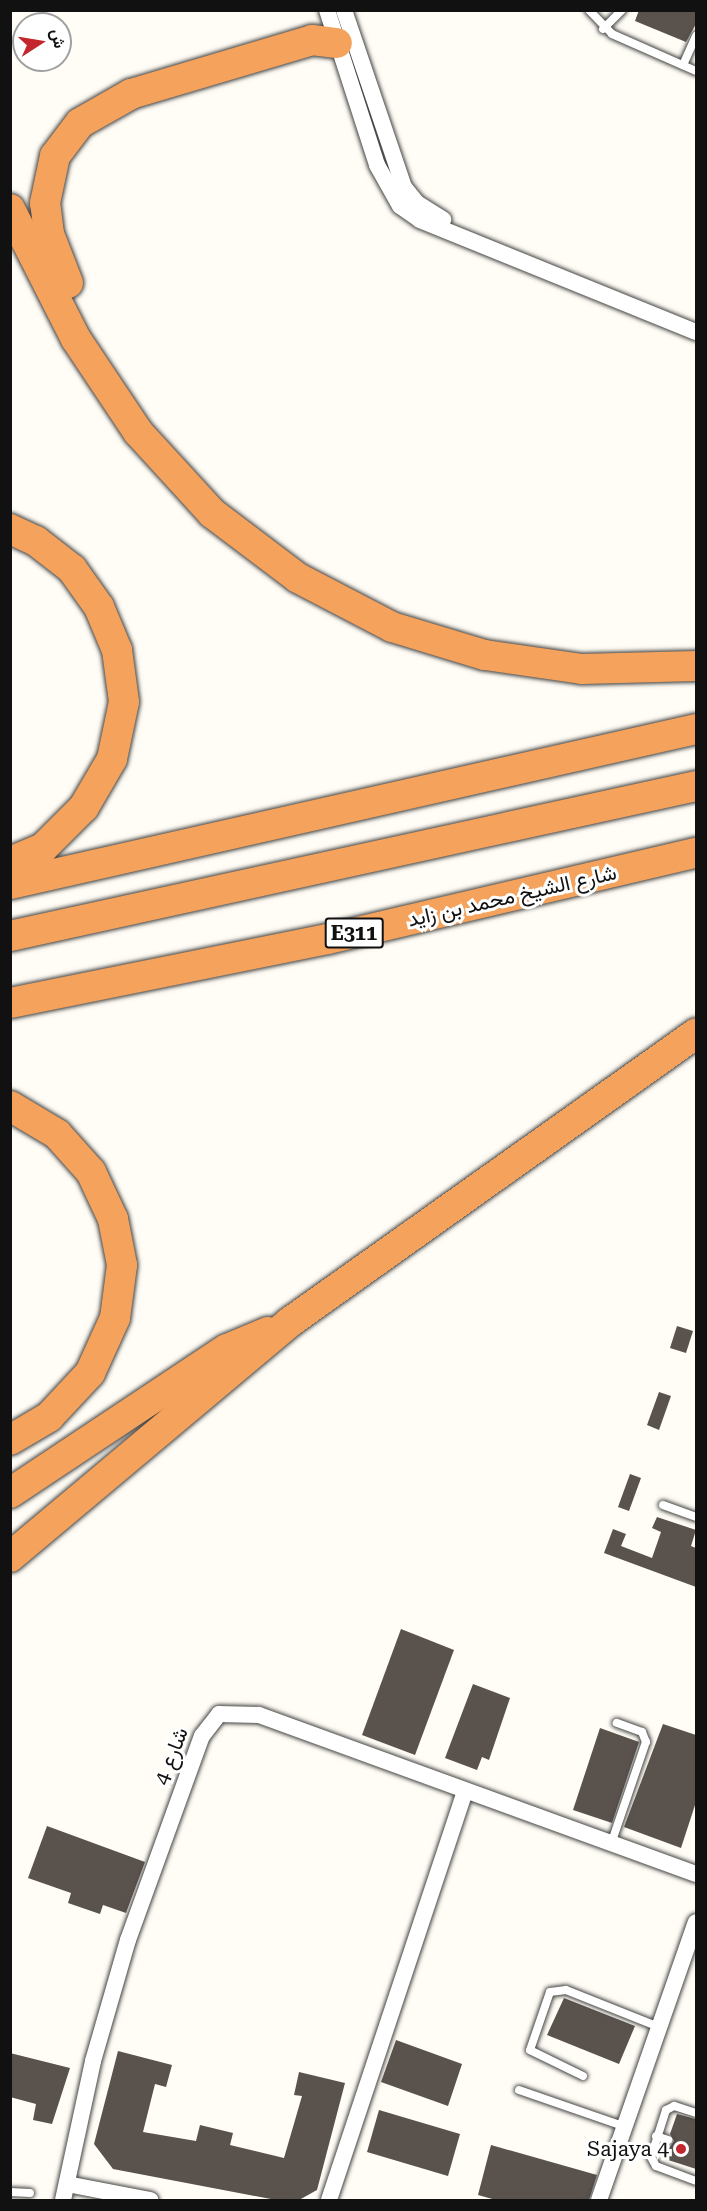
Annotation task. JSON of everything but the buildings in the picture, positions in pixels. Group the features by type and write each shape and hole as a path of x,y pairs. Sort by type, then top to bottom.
{"highway":[{"path":"138,432 49,234 45,202 55,156 80,123 117,99 312,40 337,43"},
{"path":"10,209 76,339 138,432 185,488 239,537 298,579 392,627 485,655 549,666 615,670 696,666"},
{"path":"10,529 36,541 72,569 99,607 117,651 124,702 112,759 84,807 43,848 10,862"},
{"path":"10,884 696,729"},
{"path":"10,936 696,786"},
{"name":"شارع الشيخ محمد بن زايد","path":"10,1004 328,939 696,853"},
{"path":"10,1557 290,1322 696,1033"},
{"path":"10,1106 57,1134 91,1172 113,1219 122,1265 115,1318 90,1373 49,1417 10,1440"},
{"path":"10,1493 227,1349 290,1322"}],"street":[{"path":"327,10 392,196 420,220 460,232 696,332"},
{"path":"344,10 404,187 425,210 460,232"},
{"name":"شارع 4","path":"65,2192 109,2000 209,1722 219,1714 246,1711 696,1874"},
{"path":"328,2200 465,1791"},
{"path":"599,2200 696,1922"},
{"path":"65,2192 150,2200"}],"lane":[{"path":"589,10 603,29 696,71"},
{"path":"603,29 622,10"},
{"path":"683,65 696,36"},
{"path":"663,1505 696,1517"},
{"path":"611,1844 646,1743 642,1732 617,1723"},
{"path":"583,2076 530,2050 550,1992 566,1990 659,2026"},
{"path":"519,2090 623,2126"},
{"path":"696,2113 669,2108 657,2136 653,2163 696,2181"},
{"path":"657,2136 668,2140"},
{"path":"10,2192 30,2193"}],"place":[{"name":"Sajaya 4","path":"681,2149"}]}
